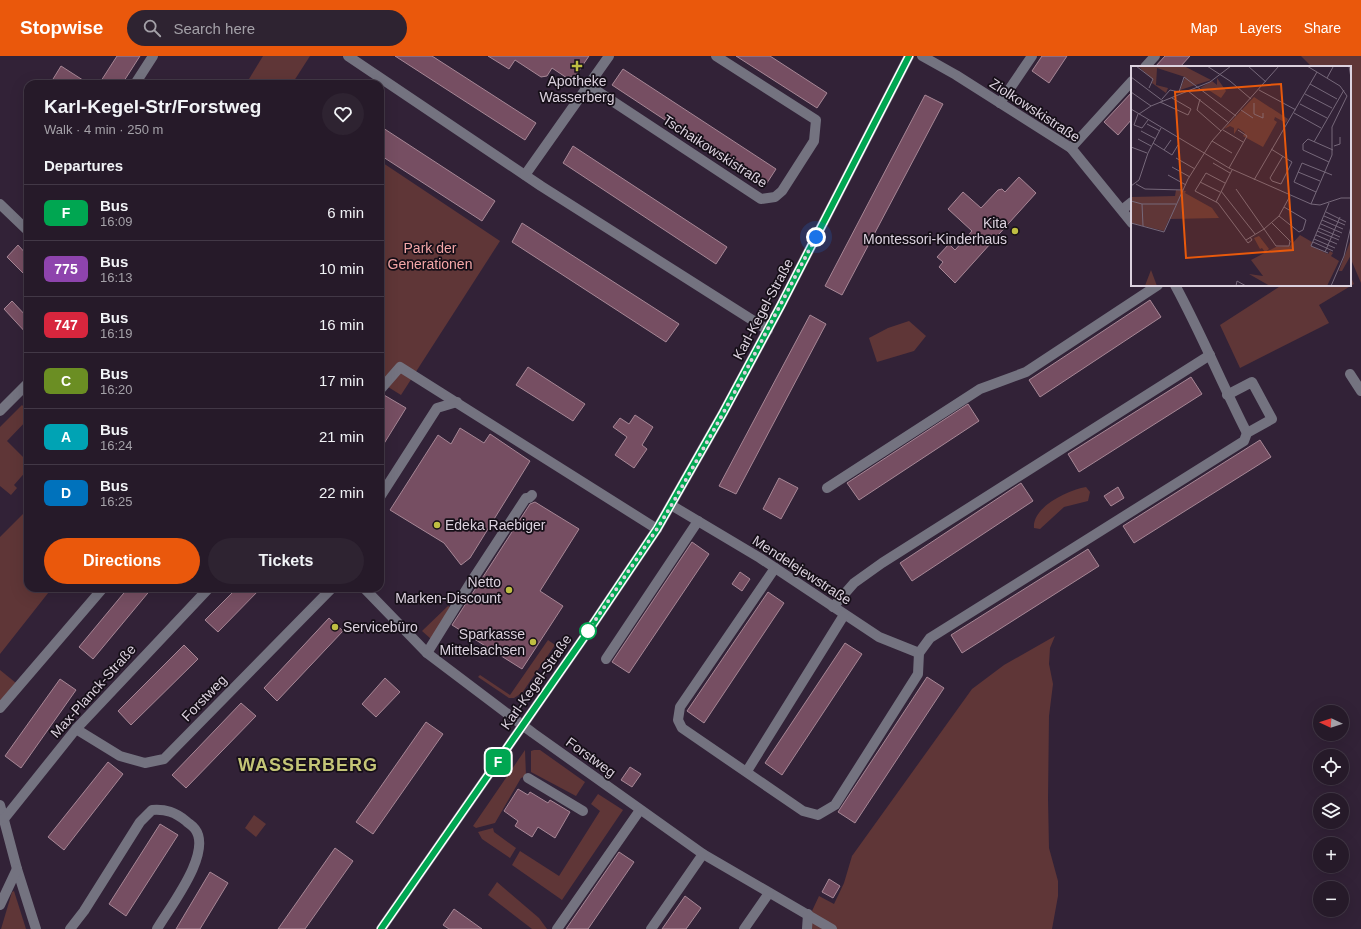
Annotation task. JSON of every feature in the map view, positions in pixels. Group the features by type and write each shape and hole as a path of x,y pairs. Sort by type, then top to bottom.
{"street":[{"path":"138,80 154,56"},
{"path":"348,56 384,80"},
{"path":"525,175 609,56"},
{"name":"Tschaikowskistraße","path":"588,85 761,199 775,197 782,191 814,141 816,120 716,56"},
{"name":"Karl-Kegel-Straße","path":"381,929 657,529 768,330 909,56"},
{"name":"Ziolkowskistraße","path":"922,56 1071,148 1131,222"},
{"path":"1000,103 1032,56"},
{"path":"1146,66 1155,56"},
{"path":"384,80 525,175 768,330"},
{"path":"1071,148 1131,82"},
{"path":"1122,210 1131,203"},
{"path":"0,204 24,227"},
{"path":"827,488 980,390 1026,372 1156,286"},
{"path":"1176,286 1210,355 1227,395 1247,432"},
{"path":"833,607 854,583 882,563 1210,355"},
{"path":"384,385 400,367 657,529"},
{"path":"1350,374 1361,392"},
{"path":"775,568 680,707 678,720 682,728 747,771 803,811 818,815 835,805 918,674 919,653 930,638 1244,441 1247,432 1272,419 1252,382 1227,395"},
{"path":"0,411 24,387"},
{"path":"384,491 437,408 456,402"},
{"path":"427,653 526,498 529,498 532,495"},
{"name":"Mendelejewstraße","path":"671,505 775,568 879,637 919,653"},
{"path":"606,659 698,521"},
{"path":"0,708 100,592"},
{"name":"Max-Planck-Straße","path":"4,818 76,729 205,592"},
{"name":"Forstweg","path":"76,729 120,756 145,763 164,759 328,592"},
{"name":"Forstweg","path":"368,592 427,653 640,810 703,854 832,929"},
{"path":"747,771 844,615"},
{"path":"528,778 583,811"},
{"path":"0,805 17,869 36,929"},
{"path":"70,929 84,911 140,822 152,810 166,809 179,816 196,830 199,849 196,863 157,929"},
{"path":"557,929 640,810"},
{"path":"651,929 703,854"},
{"path":"0,905 2,894 17,869"},
{"path":"744,929 769,893"},
{"path":"807,929 808,914"}],"green space":[{"path":"263,56 310,56 295,80 248,80"},
{"path":"1301,56 1361,56 1361,283 1351,259 1351,66 1311,66"},
{"name":"Park der Generationen","path":"384,164 500,241 401,395 384,384"},
{"path":"1351,277 1354,284 1351,286"},
{"path":"1280,286 1351,286 1319,305 1329,323 1240,368 1220,325"},
{"path":"909,321 926,336 914,351 877,362 869,338 888,328"},
{"path":"22,405 24,407 24,423 7,441 24,458 24,474 14,485 17,488 11,495 0,486 0,427"},
{"path":"1086,487 1090,492 1088,501 1064,507 1040,529 1034,528 1035,520 1039,513 1052,501 1070,492"},
{"path":"24,513 24,592 49,592 0,654 0,537"},
{"path":"448,606 450,607 431,639 422,631"},
{"path":"1055,636 1050,648 1049,664 1053,684 1049,716 1049,848 1058,881 1058,896 1052,929 810,929 812,911 819,896 834,904 844,883 852,856 972,689 1004,665"},
{"path":"548,640 555,645 522,693 514,698 509,698 478,677 480,675 510,695"},
{"path":"0,670 16,683 0,701"},
{"path":"525,750 526,776 521,778 495,823 476,828 473,826"},
{"path":"540,750 585,782 576,796 531,772 531,751"},
{"path":"598,794 623,810 562,900 512,865 520,851 559,876 600,811 591,804"},
{"path":"254,815 266,824 256,837 245,828"},
{"path":"493,828 494,832 516,848 510,858 482,839 478,832"},
{"path":"497,882 539,918 547,929 532,929 488,895"},
{"path":"14,891 26,929 1,929 12,892"}],"building":[{"path":"117,56 140,56 125,80 102,80"},
{"path":"395,56 432,56 536,123 525,140"},
{"path":"488,56 589,56 576,75 567,78 552,68 547,76 541,77 515,60 509,69"},
{"path":"736,56 770,56 827,93 817,108"},
{"path":"1042,56 1067,56 1049,83 1032,71"},
{"path":"1165,56 1190,56 1181,66 1156,66"},
{"path":"61,66 83,80 52,80"},
{"path":"623,69 776,169 765,186 612,85"},
{"path":"1131,93 1131,120 1118,135 1104,122"},
{"path":"925,95 943,104 842,295 825,286"},
{"path":"384,129 495,201 482,221 384,158"},
{"path":"573,146 727,247 716,264 563,163"},
{"path":"1019,177 1036,193 955,283 939,267 943,262 937,257 949,244 955,250 972,231 948,209 963,192 981,208 998,190 1002,189 1005,192"},
{"path":"522,223 679,324 666,342 512,242"},
{"path":"18,245 24,252 24,274 7,257"},
{"path":"1150,300 1161,317 1040,397 1029,380"},
{"path":"12,301 24,314 24,331 4,309"},
{"path":"810,315 826,324 736,494 719,486"},
{"path":"528,367 585,404 573,421 516,385"},
{"path":"1191,377 1202,394 1079,472 1068,454"},
{"path":"384,395 406,408 384,444"},
{"path":"968,404 979,421 859,500 847,483"},
{"path":"635,415 653,427 642,445 647,449 634,468 615,455 627,437 613,427 620,418 629,424"},
{"path":"460,428 484,443 490,434 530,461 470,558 461,565 444,543 390,510 438,435 451,444"},
{"path":"1260,440 1271,457 1134,543 1123,526"},
{"path":"779,478 798,488 781,519 763,509"},
{"path":"1021,483 1033,501 912,581 900,563"},
{"path":"1118,487 1124,498 1111,506 1104,496"},
{"path":"535,502 579,529 540,591 563,606 522,669 452,625 530,504"},
{"path":"692,542 709,554 629,673 612,662"},
{"path":"1088,549 1099,566 962,653 951,635"},
{"path":"740,572 750,579 742,591 732,584"},
{"path":"125,592 149,592 93,659 79,647"},
{"path":"233,592 257,592 218,632 205,620"},
{"path":"768,592 784,603 704,723 687,711"},
{"path":"329,618 343,631 277,701 264,688"},
{"path":"845,643 862,654 782,775 765,763"},
{"path":"184,645 198,659 131,725 118,711"},
{"path":"927,677 944,688 855,823 838,812"},
{"path":"385,678 400,692 376,717 362,704"},
{"path":"60,679 76,690 21,768 5,756"},
{"path":"241,703 256,716 186,788 172,775"},
{"path":"426,722 443,734 373,834 356,822"},
{"path":"108,762 123,774 64,850 48,837"},
{"path":"630,767 641,774 632,787 621,780"},
{"path":"518,789 528,795 530,792 548,803 550,800 570,812 555,838 538,827 532,837 515,826 518,821 504,811"},
{"path":"160,824 178,835 126,916 109,904"},
{"path":"335,848 353,861 305,929 278,929"},
{"path":"619,852 634,862 588,929 566,929"},
{"path":"210,872 228,883 200,929 176,929"},
{"path":"829,879 840,886 833,898 822,892"},
{"path":"685,896 701,908 686,929 662,929"},
{"path":"454,909 482,929 449,929 443,925"}],"bus line":[{"name":"F","path":"381,929 585,636 657,529 674,501 768,330 909,56"}],"place":[{"name":"Apotheke Wasserberg","path":"577,66"},
{"name":"Kita Montessori-Kinderhaus","path":"1015,231"},
{"name":"Edeka Raebiger","path":"437,525"},
{"name":"Netto Marken-Discount","path":"509,590"},
{"name":"Servicebüro","path":"335,627"},
{"name":"Sparkasse Mittelsachsen","path":"533,642"}],"district":[{"name":"WASSERBERG","path":"308,765"}],"route":[{"path":"588,631 624,579 674,501 730,401 816,237"}]}
